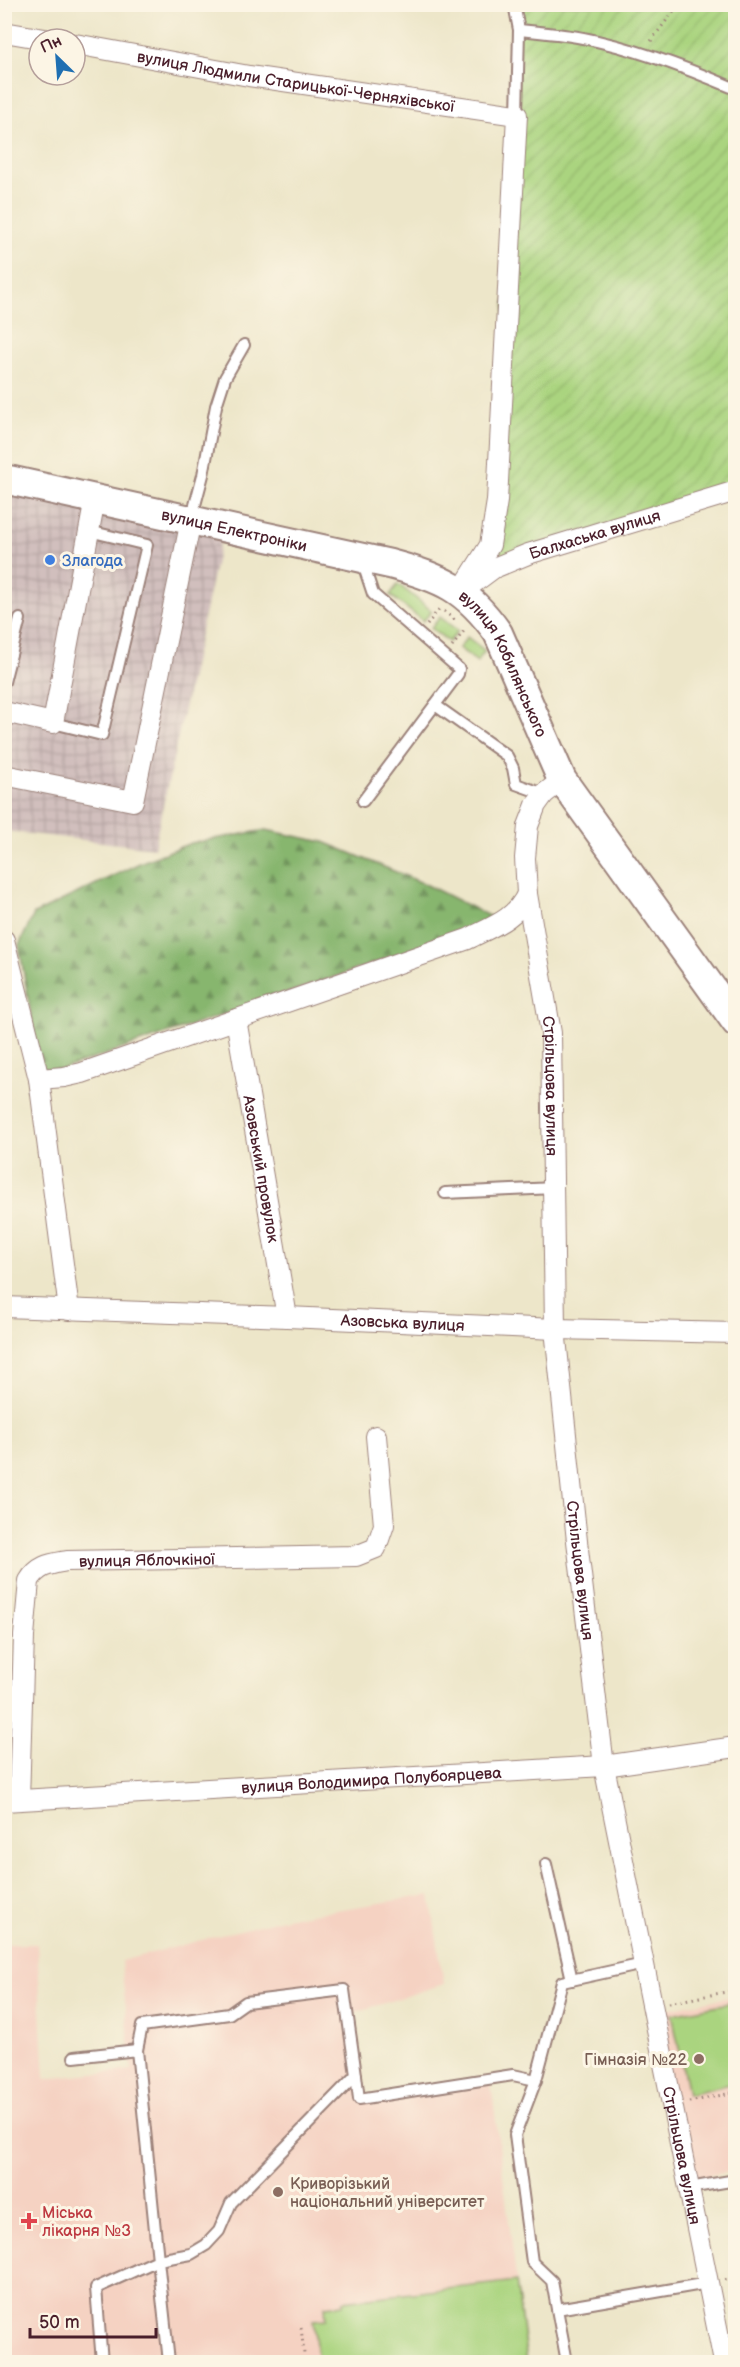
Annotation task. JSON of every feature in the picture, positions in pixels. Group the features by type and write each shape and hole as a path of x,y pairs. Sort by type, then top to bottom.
{"main road":[{"name":"вулиця Електроніки","path":"4,479 428,575 463,610"},
{"name":"вулиця Кобилянського","path":"463,610 498,633 508,651 553,787 735,1022"}],"street":[{"path":"4,32 27,36"},
{"name":"вулиця Людмили Старицької-Черняхівської","path":"87,46 249,76 517,115"},
{"name":"вулиця Кобилянського","path":"463,610 490,545 497,501 517,115"},
{"name":"Балхаська вулиця","path":"463,610 494,568 528,554 735,490"},
{"path":"4,712 53,723 95,499"},
{"path":"4,775 133,801 190,520"},
{"name":"Стрільцова вулиця","path":"553,787 536,805 528,826 525,858 527,894 550,1033 555,1329 577,1541 604,1766 724,2362"},
{"path":"39,1079 82,1073 468,939 514,915 522,906 527,894"},
{"path":"5,945 39,1079 69,1310"},
{"name":"Азовський провулок","path":"236,1019 287,1317"},
{"name":"Азовська вулиця","path":"4,1307 555,1329 735,1333"},
{"name":"вулиця Яблочкіної","path":"12,1801 29,1581 34,1573 41,1566 67,1561 356,1556 376,1548 384,1525 376,1436"},
{"name":"вулиця Володимира Полубоярцева","path":"12,1801 604,1766 735,1746"}],"lane":[{"path":"514,4 519,30 517,115"},
{"path":"519,30 583,38 642,54 735,89"},
{"path":"190,520 203,475 222,387 244,345"},
{"path":"53,723 102,735 147,545 89,531"},
{"path":"360,558 373,594 459,669 458,674 363,801"},
{"path":"4,682 20,619"},
{"path":"435,705 507,756 513,768 516,784 553,787"},
{"path":"445,1193 554,1188"},
{"path":"546,1864 572,1980"},
{"path":"567,2362 552,2281 531,2262 515,2135 536,2079 562,1982 644,1964"},
{"path":"169,2362 137,2049 142,2026 230,2014 246,2002 344,1990 358,2099 513,2075 536,2079"},
{"path":"74,2057 137,2049"},
{"path":"102,2362 96,2288 159,2260 190,2254 206,2245 219,2231 231,2203 356,2074"},
{"path":"689,2188 735,2180"},
{"path":"557,2309 708,2283"}],"path":[{"path":"642,54 679,4"},
{"path":"430,601 463,610"},
{"path":"420,633 463,610"},
{"path":"446,656 463,610"},
{"path":"653,2007 735,1990"},
{"path":"672,2105 735,2092"},
{"path":"302,2328 305,2362"}],"shaded area":[{"path":"5,479 223,528 154,848 5,831"},
{"name":"Криворізький національний університет","path":"430,1895 444,1984 353,2013 367,2102 491,2083 527,2362 5,2362 4,1944 37,1944 45,2079 132,2070 121,1961 286,1918"},
{"name":"Гімназія №22","path":"735,1996 735,2171 687,2179 652,2012"}],"green space":[{"path":"514,5 735,5 735,491 480,564 490,545 517,115"},
{"path":"398,584 432,611 423,621 390,595"},
{"path":"440,617 458,631 449,642 431,628"},
{"path":"467,637 485,651 477,662 459,648"},
{"path":"266,830 324,842 425,884 499,921 60,1070 40,1068 19,945 34,914 142,862 191,843"},
{"path":"735,2002 735,2083 688,2094 672,2014"},
{"path":"516,2281 527,2362 318,2362 313,2320 326,2319 325,2306 343,2304 343,2301"}],"place":[{"name":"Злагода","path":"50,560"},
{"name":"Гімназія №22","path":"699,2059"},
{"name":"Криворізький національний університет","path":"278,2192"},
{"name":"Міська лікарня №3","path":"29,2221"}]}
